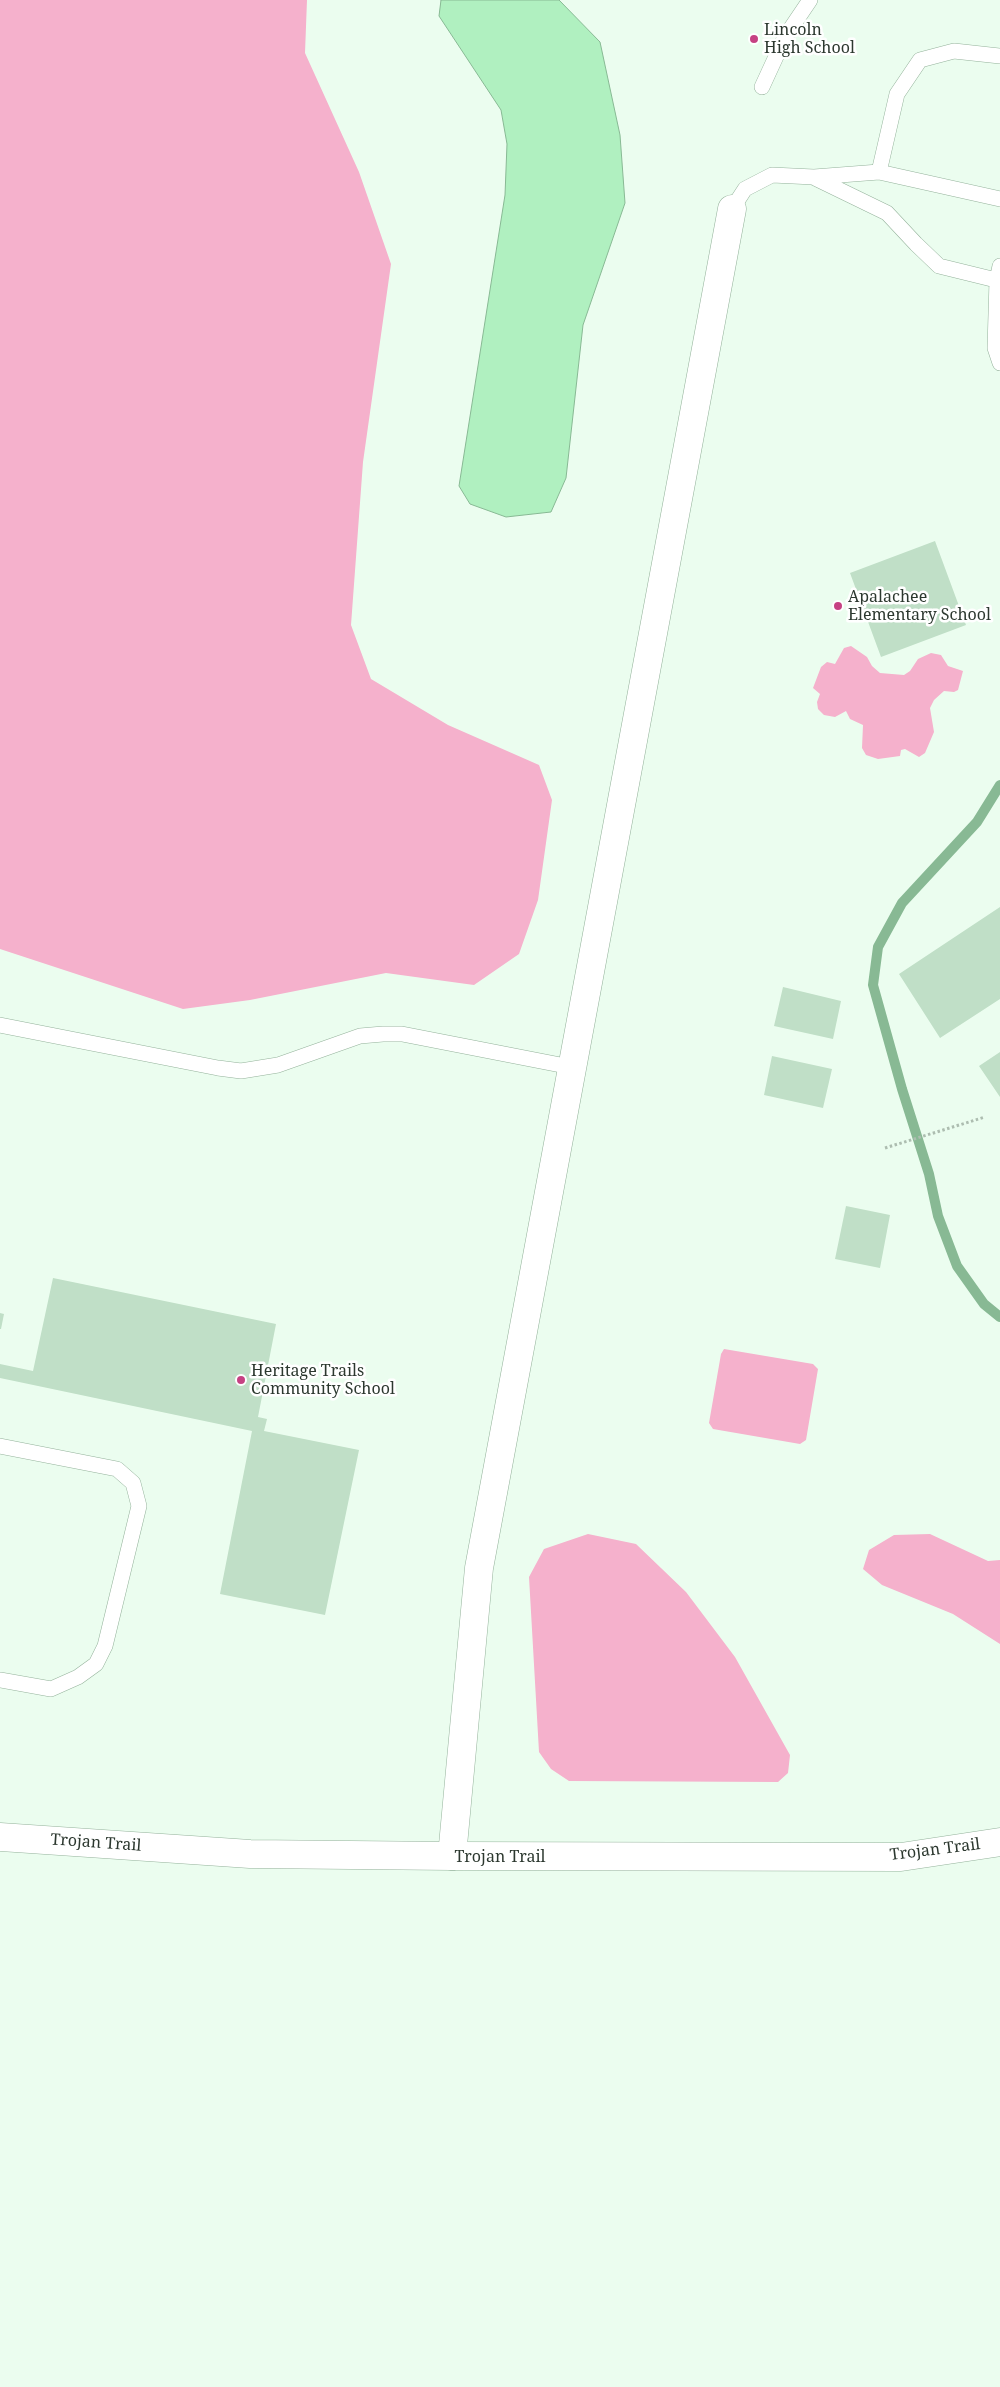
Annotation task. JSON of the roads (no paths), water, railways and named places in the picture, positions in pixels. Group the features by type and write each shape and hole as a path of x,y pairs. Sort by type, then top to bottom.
{"street":[{"path":"452,1856 479,1568 732,209"},
{"name":"Trojan Trail","path":"0,1837 250,1854 452,1856 902,1857 1000,1842"}],"lane":[{"path":"762,87 785,37 810,0"},
{"path":"879,172 897,94 920,60 954,51 1000,56"},
{"path":"732,209 745,189 772,175 814,177 879,172 1000,200"},
{"path":"814,177 887,213 939,266 999,276 995,348 1000,362"},
{"path":"0,1025 241,1071 278,1065 360,1036 383,1034 402,1034 571,1067"},
{"path":"0,1446 117,1469 133,1483 139,1506 105,1646 96,1664 78,1677 51,1690 0,1680"}],"waterway":[{"path":"1000,785 977,822 902,903 878,947 873,985 902,1089 929,1174 938,1216 957,1266 984,1304 1000,1317"}],"place":[{"name":"Lincoln High School","path":"754,39"},
{"name":"Apalachee Elementary School","path":"838,606"},
{"name":"Heritage Trails Community School","path":"241,1380"}]}
